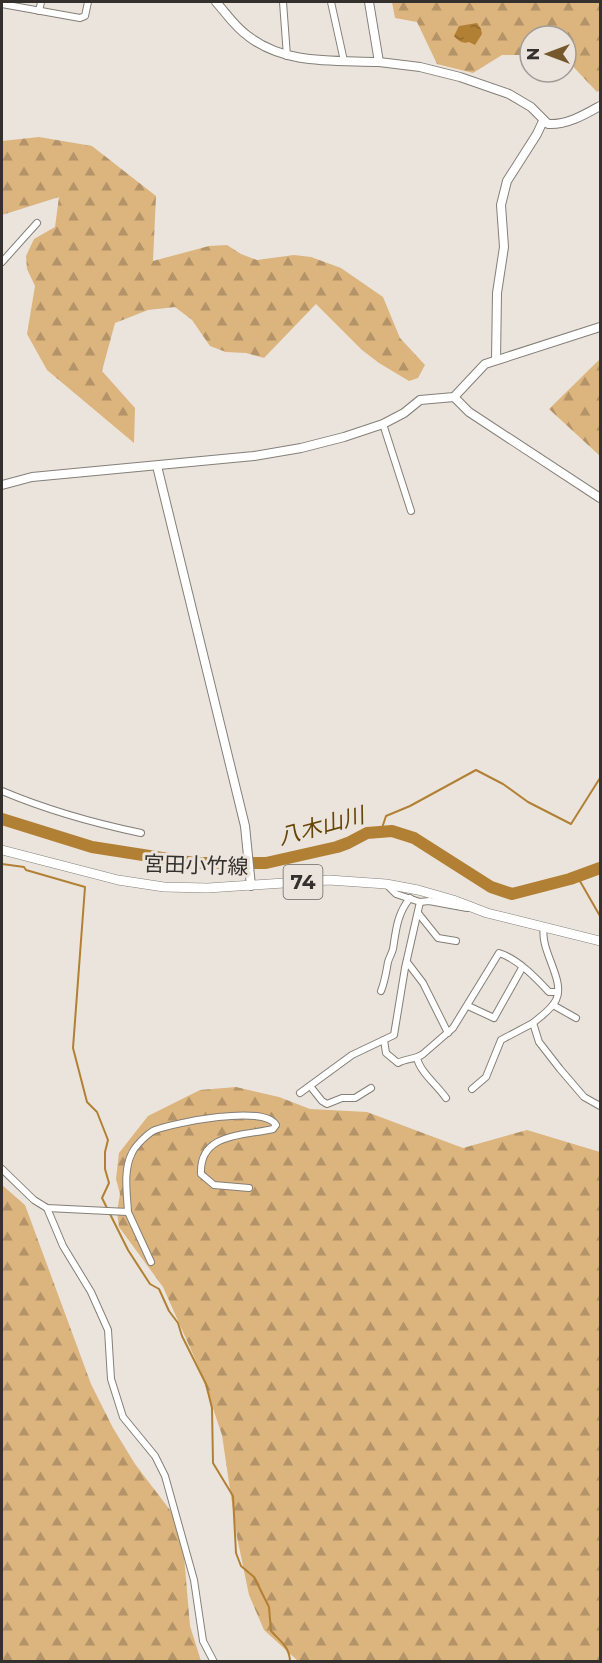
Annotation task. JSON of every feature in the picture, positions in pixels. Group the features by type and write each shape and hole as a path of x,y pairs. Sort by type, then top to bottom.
{"main road":[{"name":"宮田小竹線","path":"2,850 118,880 164,887 208,888 329,880 386,884 417,890 473,908 600,941"}],"street":[{"path":"39,11 41,2"},
{"path":"2,4 80,18 85,16 88,2"},
{"path":"216,2 247,36 287,56 379,62 420,67 460,77 509,94 531,107 548,124 556,125 576,119 600,106"},
{"path":"283,2 287,56"},
{"path":"331,2 344,61"},
{"path":"369,2 379,62"},
{"path":"496,360 497,293 504,247 501,205 507,181 543,121"},
{"path":"2,262 37,223"},
{"path":"2,485 32,477 254,456 344,438 383,424 420,400 454,397 485,364 600,327"},
{"path":"454,397 469,412 600,498"},
{"path":"383,424 411,511"},
{"path":"157,466 245,826 251,886"},
{"path":"2,791 56,812 107,826 141,832"},
{"path":"386,884 396,894 420,902 429,901 460,908 473,908"},
{"path":"381,991 401,908 410,898"},
{"path":"300,1093 352,1055 394,1035 420,902"},
{"path":"418,913 438,938 456,940"},
{"path":"472,1089 486,1077 501,1040 533,1023 557,1000 558,986 542,936 544,927"},
{"path":"384,1040 386,1053 398,1063 417,1058 453,1029 499,953 507,956 537,979 549,992 558,992"},
{"path":"407,962 423,983 448,1033"},
{"path":"468,1006 494,1018 522,968"},
{"path":"553,1005 576,1018"},
{"path":"533,1023 539,1042 560,1070 584,1097 600,1106"},
{"path":"417,1058 419,1065 446,1098"},
{"path":"310,1086 327,1104 342,1098 355,1098 372,1088"},
{"path":"152,1262 128,1212 126,1167 132,1151 153,1131 196,1120 253,1115 273,1120 276,1125 273,1129 228,1136 215,1142 203,1157 200,1165 201,1174 214,1185 249,1188"},
{"path":"2,1169 34,1200 47,1208 128,1212"},
{"path":"47,1208 63,1246 91,1292 108,1330 111,1379 123,1417 155,1456 165,1476 194,1580 203,1641 214,1662"}],"green space":[{"path":"392,2 600,2 600,90 597,92 578,72 578,24 518,24 518,55 502,55 473,73 437,64 417,22 395,18"},
{"path":"39,137 92,146 156,196 153,261 209,246 227,245 257,260 294,255 311,257 341,268 383,297 400,338 425,365 418,378 409,381 379,363 362,350 316,304 264,358 246,353 226,352 210,346 192,320 175,307 148,310 115,323 102,371 135,408 134,443 47,370 27,334 35,286 27,269 26,256 34,239 55,227 59,197 2,215 2,141"},
{"path":"600,359 600,456 549,409"},
{"path":"236,1087 279,1097 310,1109 367,1112 463,1148 527,1130 600,1152 600,1661 298,1661 264,1630 249,1595 237,1537 222,1435 200,1370 163,1287 119,1227 117,1212 120,1194 116,1179 119,1153 148,1116 200,1090"},
{"path":"2,1185 25,1205 91,1384 113,1428 135,1464 173,1514 183,1544 190,1626 201,1661 2,1661"}],"water":[{"path":"477,23 482,34 475,45 461,42 454,36 459,26"}],"waterway":[{"path":"381,831 386,816 410,806 476,770 503,784 528,802 571,824 600,778"},
{"name":"八木山川","path":"2,819 92,847 194,863 266,863 337,847 367,833 392,831 414,838 491,887 512,894 570,879 600,868"},
{"path":"2,864 24,867 26,870 85,887 73,1048 87,1102 97,1112 108,1140 105,1169 109,1183 102,1198 128,1250 150,1284 159,1289 169,1311 178,1323 206,1384 212,1408 213,1463 233,1496 236,1553 241,1566 254,1577 269,1607 271,1631 286,1648 290,1662"},
{"path":"577,876 600,916"}]}
